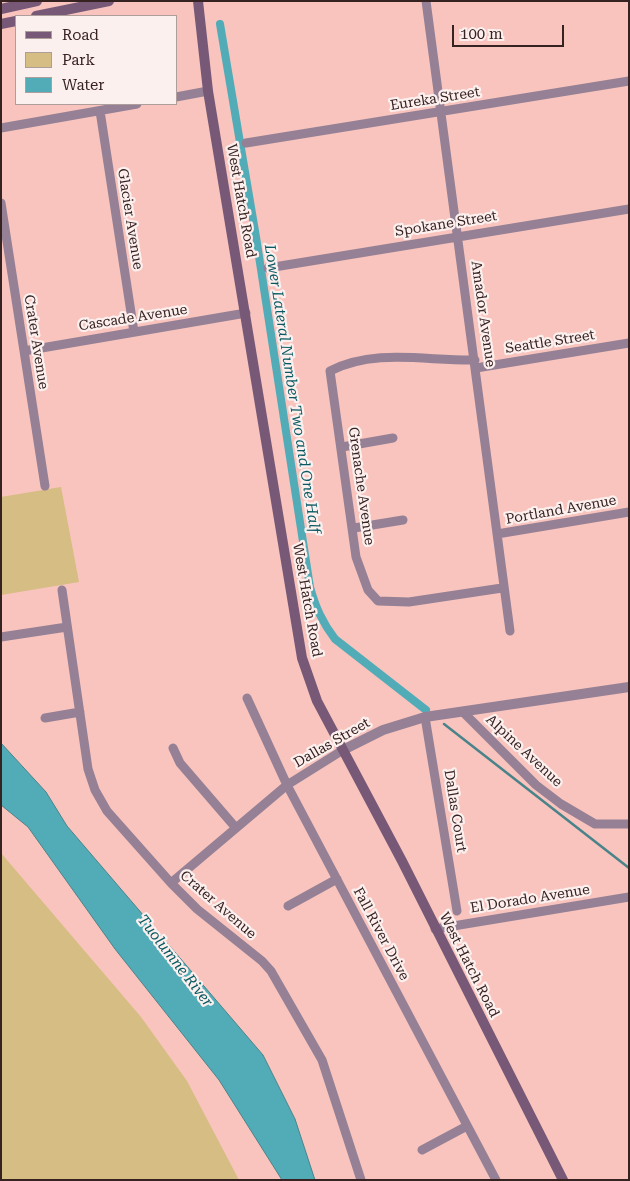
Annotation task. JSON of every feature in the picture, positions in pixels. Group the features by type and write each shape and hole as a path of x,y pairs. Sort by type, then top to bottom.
{"main road":[{"path":"41,15 109,1"},
{"name":"West Hatch Road","path":"198,1 208,91 302,658 317,701 563,1180"},
{"path":"1,9 34,2"},
{"path":"1,15 24,8 34,2"},
{"path":"1,24 15,21"}],"street":[{"name":"Amador Avenue","path":"426,1 475,364 502,588 510,631"},
{"name":"Eureka Street","path":"246,144 629,81"},
{"path":"178,97 208,91"},
{"path":"1,128 132,105"},
{"name":"Glacier Avenue","path":"100,111 134,332"},
{"name":"Crater Avenue","path":"1,203 45,486"},
{"name":"Spokane Street","path":"268,268 629,209"},
{"name":"Cascade Avenue","path":"24,350 246,314"},
{"name":"Seattle Street","path":"330,371 345,363 395,356 475,364 629,343"},
{"name":"Grenache Avenue","path":"330,371 358,562 368,590 378,601 409,602 502,588"},
{"path":"342,447 392,438"},
{"name":"Portland Avenue","path":"497,534 629,512"},
{"path":"354,528 403,520"},
{"name":"Crater Avenue","path":"62,590 89,775 100,800 171,883 192,904 262,961 271,971 324,1066 361,1180"},
{"path":"1,637 67,627"},
{"name":"Dallas Street","path":"171,883 287,785 343,750 383,730 425,716 464,712 629,687"},
{"name":"Fall River Drive","path":"247,698 287,785 496,1180"},
{"path":"45,718 80,712"},
{"name":"Alpine Avenue","path":"464,712 536,785 561,804 595,824 625,825"},
{"name":"Dallas Court","path":"425,716 457,911"},
{"path":"173,748 180,763 236,828"},
{"path":"288,906 337,879"},
{"name":"El Dorado Avenue","path":"435,929 629,896"},
{"path":"422,1150 467,1126"}],"green space":[{"path":"61,487 79,582 1,595 1,497"},
{"path":"1,853 141,1017 187,1081 239,1180 1,1180"}],"water":[{"name":"Tuolumne River","path":"1,743 46,792 67,826 263,1055 295,1119 315,1180 282,1180 219,1080 115,949 28,827 1,805"}],"waterway":[{"name":"Lower Lateral Number Two and One Half","path":"220,24 256,237 312,595 323,621 335,639 426,710"},
{"name":"Lower Lateral Number Two and One Half","path":"444,724 629,868"}]}
